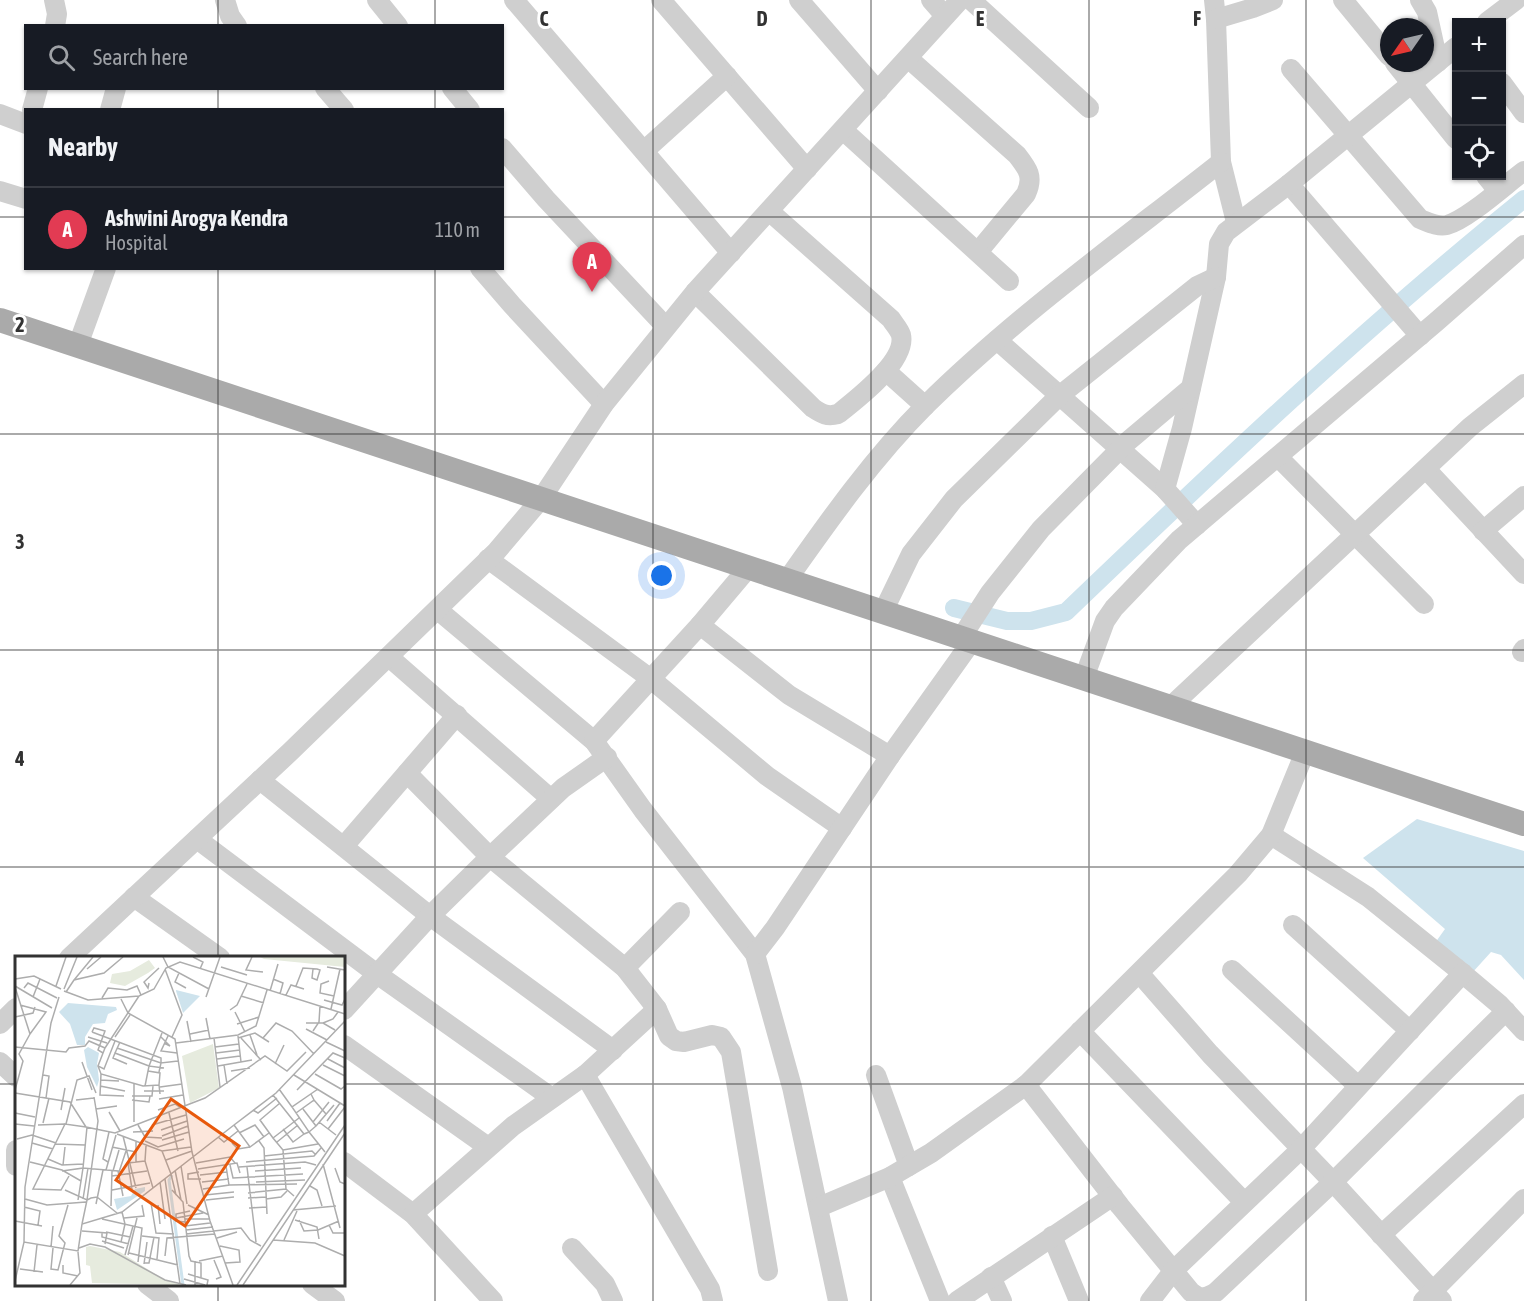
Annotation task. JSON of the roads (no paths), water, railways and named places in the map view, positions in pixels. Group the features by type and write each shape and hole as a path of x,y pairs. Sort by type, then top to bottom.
{"main road":[{"path":"0,320 1524,824"}],"street":[{"path":"54,0 57,14 55,24"},
{"path":"225,0 230,16 236,24"},
{"path":"377,0 396,24"},
{"path":"514,0 731,253"},
{"path":"662,0 807,169"},
{"path":"799,0 878,91"},
{"path":"931,0 945,16"},
{"path":"70,956 261,780 488,559 541,499 604,404 695,292 960,0"},
{"path":"972,0 1089,108"},
{"path":"1236,222 1221,162 1215,9 1253,8 1273,0"},
{"path":"1343,0 1380,45"},
{"path":"1420,0 1427,12 1438,62"},
{"path":"1492,18 1516,0"},
{"path":"1169,494 1216,277 1219,244 1226,232 1236,222 1289,184 1452,50"},
{"path":"908,58 1017,155 1029,174 1031,184 1026,194 978,252"},
{"path":"1291,69 1420,219 1435,225 1447,225 1465,216 1492,183 1524,171"},
{"path":"1403,72 1452,134"},
{"path":"644,151 727,76"},
{"path":"1506,88 1524,113"},
{"path":"33,108 37,90"},
{"path":"111,108 115,90"},
{"path":"327,90 343,108"},
{"path":"454,90 468,108"},
{"path":"0,114 24,123"},
{"path":"843,130 1009,281"},
{"path":"504,150 546,199 666,327"},
{"path":"787,580 860,478 925,406 997,340 1221,162"},
{"path":"1289,184 1420,336"},
{"path":"0,191 24,198"},
{"path":"695,292 813,408 823,415 838,414 886,371 898,354 902,342 900,332 891,319 769,211"},
{"path":"1084,678 1105,621 1114,608 1171,549 1194,521 1278,457 1524,245"},
{"path":"78,345 105,270"},
{"path":"482,270 604,404"},
{"path":"883,612 911,554 954,499 1059,396 1190,291 1216,277"},
{"path":"997,340 1169,494 1194,521"},
{"path":"886,371 925,406"},
{"path":"1170,707 1470,428 1524,384"},
{"path":"755,954 775,928 967,639 990,593 1041,529 1119,450 1191,387"},
{"path":"1278,457 1424,604"},
{"path":"1426,469 1524,574"},
{"path":"1483,531 1524,496"},
{"path":"488,559 651,679 767,776 842,828"},
{"path":"594,741 700,625 749,567"},
{"path":"438,610 594,741 755,954 792,1087 838,1301"},
{"path":"700,625 789,695 890,756"},
{"path":"389,657 550,800"},
{"path":"344,846 457,715"},
{"path":"819,1207 890,1177 909,1166 931,1153 1026,1085 1238,874 1271,835 1305,752"},
{"path":"345,1009 430,916 490,857 563,788 607,757"},
{"path":"407,773 490,857 625,968 657,1009 669,1036 676,1041 684,1042 712,1035 721,1037 731,1052 768,1271"},
{"path":"261,780 430,916 613,1050"},
{"path":"1271,835 1368,897 1463,973 1506,1011 1524,1031"},
{"path":"197,839 377,974 552,1098"},
{"path":"134,897 219,956"},
{"path":"625,968 680,912"},
{"path":"1293,925 1410,1031"},
{"path":"1232,970 1358,1086"},
{"path":"1150,1301 1174,1270 1300,1150 1463,973"},
{"path":"1140,974 1210,1054 1381,1235 1433,1298 1524,1199"},
{"path":"0,1024 15,1009"},
{"path":"413,1214 513,1126 585,1075 657,1009"},
{"path":"1026,1085 1174,1270 1198,1297 1209,1296 1333,1182 1506,1011"},
{"path":"1080,1031 1244,1202"},
{"path":"345,1046 488,1148"},
{"path":"0,1062 15,1076"},
{"path":"585,1075 710,1289 713,1301"},
{"path":"876,1075 909,1166"},
{"path":"1381,1235 1524,1104"},
{"path":"345,1163 413,1214 493,1301"},
{"path":"890,1177 940,1301"},
{"path":"957,1301 1113,1196"},
{"path":"1052,1236 1079,1301"},
{"path":"572,1248 605,1284 613,1301"},
{"path":"991,1277 1002,1301"},
{"path":"315,1286 335,1301"}],"water":[{"path":"1417,819 1524,851 1524,980 1501,955 1491,952 1472,973 1435,943 1445,929 1363,858"}],"waterway":[{"path":"954,608 1007,621 1031,621 1066,612 1348,349 1524,199"}],"place":[{"name":"Ashwini Arogya Kendra","path":"592,292"}]}
